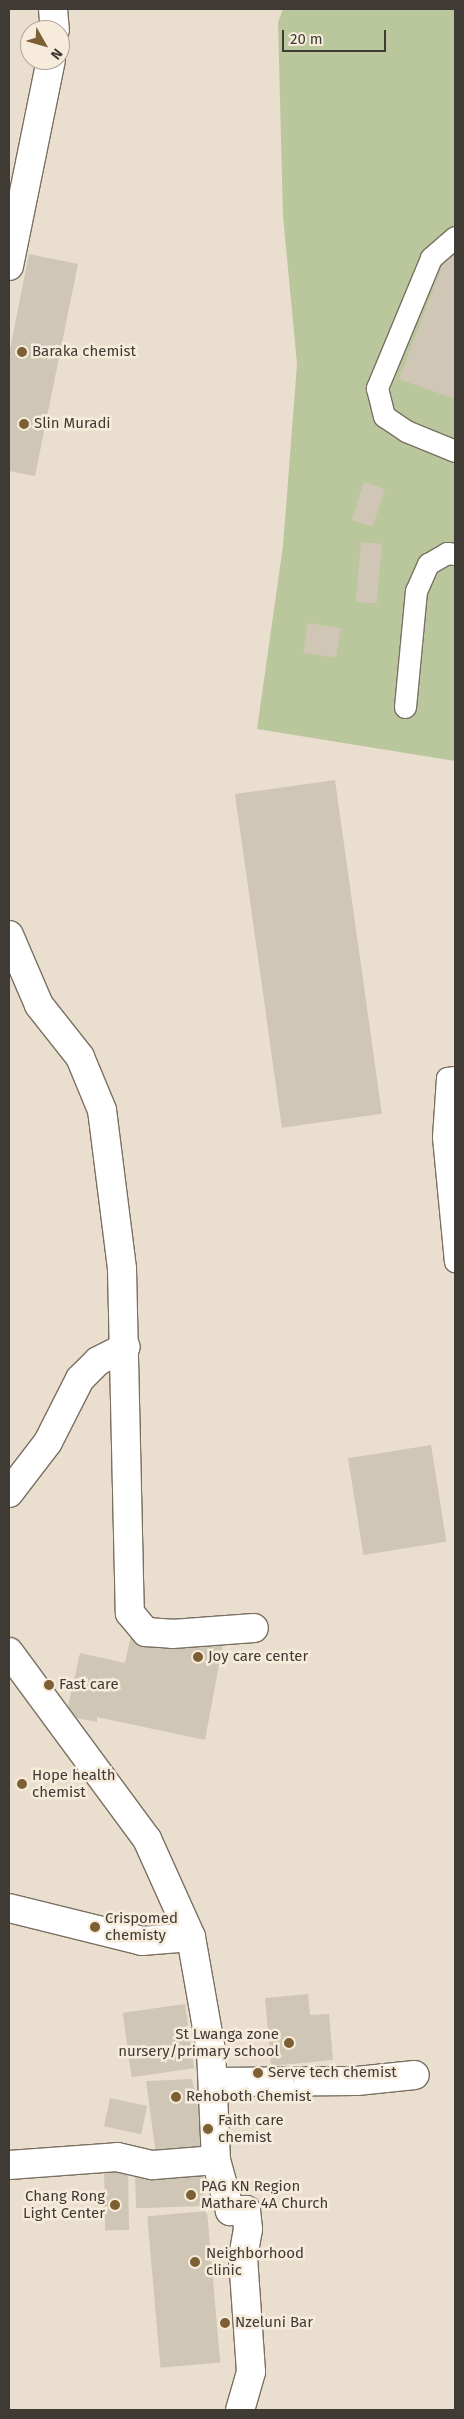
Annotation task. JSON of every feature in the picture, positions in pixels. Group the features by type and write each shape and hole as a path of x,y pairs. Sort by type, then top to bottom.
{"street":[{"path":"9,266 49,70"},
{"path":"9,934 39,1005 75,1048 96,1086 119,1236 126,1347 130,1613 146,1632 172,1634 254,1628"},
{"path":"9,1493 48,1442 80,1378 98,1361 126,1347"},
{"path":"9,1652 147,1839 191,1938 214,2082 216,2160 230,2210 246,2210 248,2229 243,2257 251,2372 240,2410"},
{"path":"9,1908 142,1942 191,1938"},
{"path":"214,2082 348,2081 415,2075"},
{"path":"9,2165 117,2157 153,2165 216,2160"}],"lane":[{"path":"455,237 432,258 377,388 384,416 406,431 455,451"},
{"path":"405,708 416,591 428,564 447,553 455,554"},
{"path":"455,1077 447,1078 443,1137 455,1261"}],"green space":[{"path":"283,9 455,9 455,761 257,729 283,546 297,364 283,216 278,22"}],"building":[{"path":"447,253 455,256 455,399 399,379"},
{"path":"29,254 78,264 35,476 9,471 9,354"},
{"path":"364,482 385,489 373,527 352,520"},
{"path":"361,542 382,544 377,604 356,602"},
{"path":"308,623 341,628 336,658 303,653"},
{"path":"335,780 382,1114 282,1128 235,794"},
{"path":"431,1445 446,1542 363,1555 348,1458"},
{"path":"132,1630 224,1638 205,1740 97,1717 97,1722 66,1716 80,1653 125,1663"},
{"path":"308,1994 310,2015 329,2014 333,2060 271,2066 265,1998"},
{"path":"185,2004 194,2068 132,2077 123,2013"},
{"path":"192,2079 207,2151 157,2162 146,2081"},
{"path":"110,2098 147,2106 141,2134 104,2126"},
{"path":"104,2169 128,2169 129,2230 105,2230"},
{"path":"203,2174 204,2206 136,2208 135,2176"},
{"path":"207,2211 220,2362 160,2368 147,2216"}],"place":[{"name":"Baraka chemist","path":"22,352"},
{"name":"Slin Muradi","path":"24,424"},
{"name":"Joy care center","path":"198,1657"},
{"name":"Fast care","path":"49,1685"},
{"name":"Hope health chemist","path":"22,1784"},
{"name":"Crispomed chemisty","path":"95,1927"},
{"name":"St Lwanga zone nursery/primary school","path":"289,2043"},
{"name":"Serve tech chemist","path":"258,2073"},
{"name":"Rehoboth Chemist","path":"176,2097"},
{"name":"Faith care chemist","path":"208,2129"},
{"name":"PAG KN Region Mathare 4A Church","path":"191,2195"},
{"name":"Chang Rong Light Center","path":"115,2205"},
{"name":"Neighborhood clinic","path":"195,2262"},
{"name":"Nzeluni Bar","path":"225,2323"}]}
